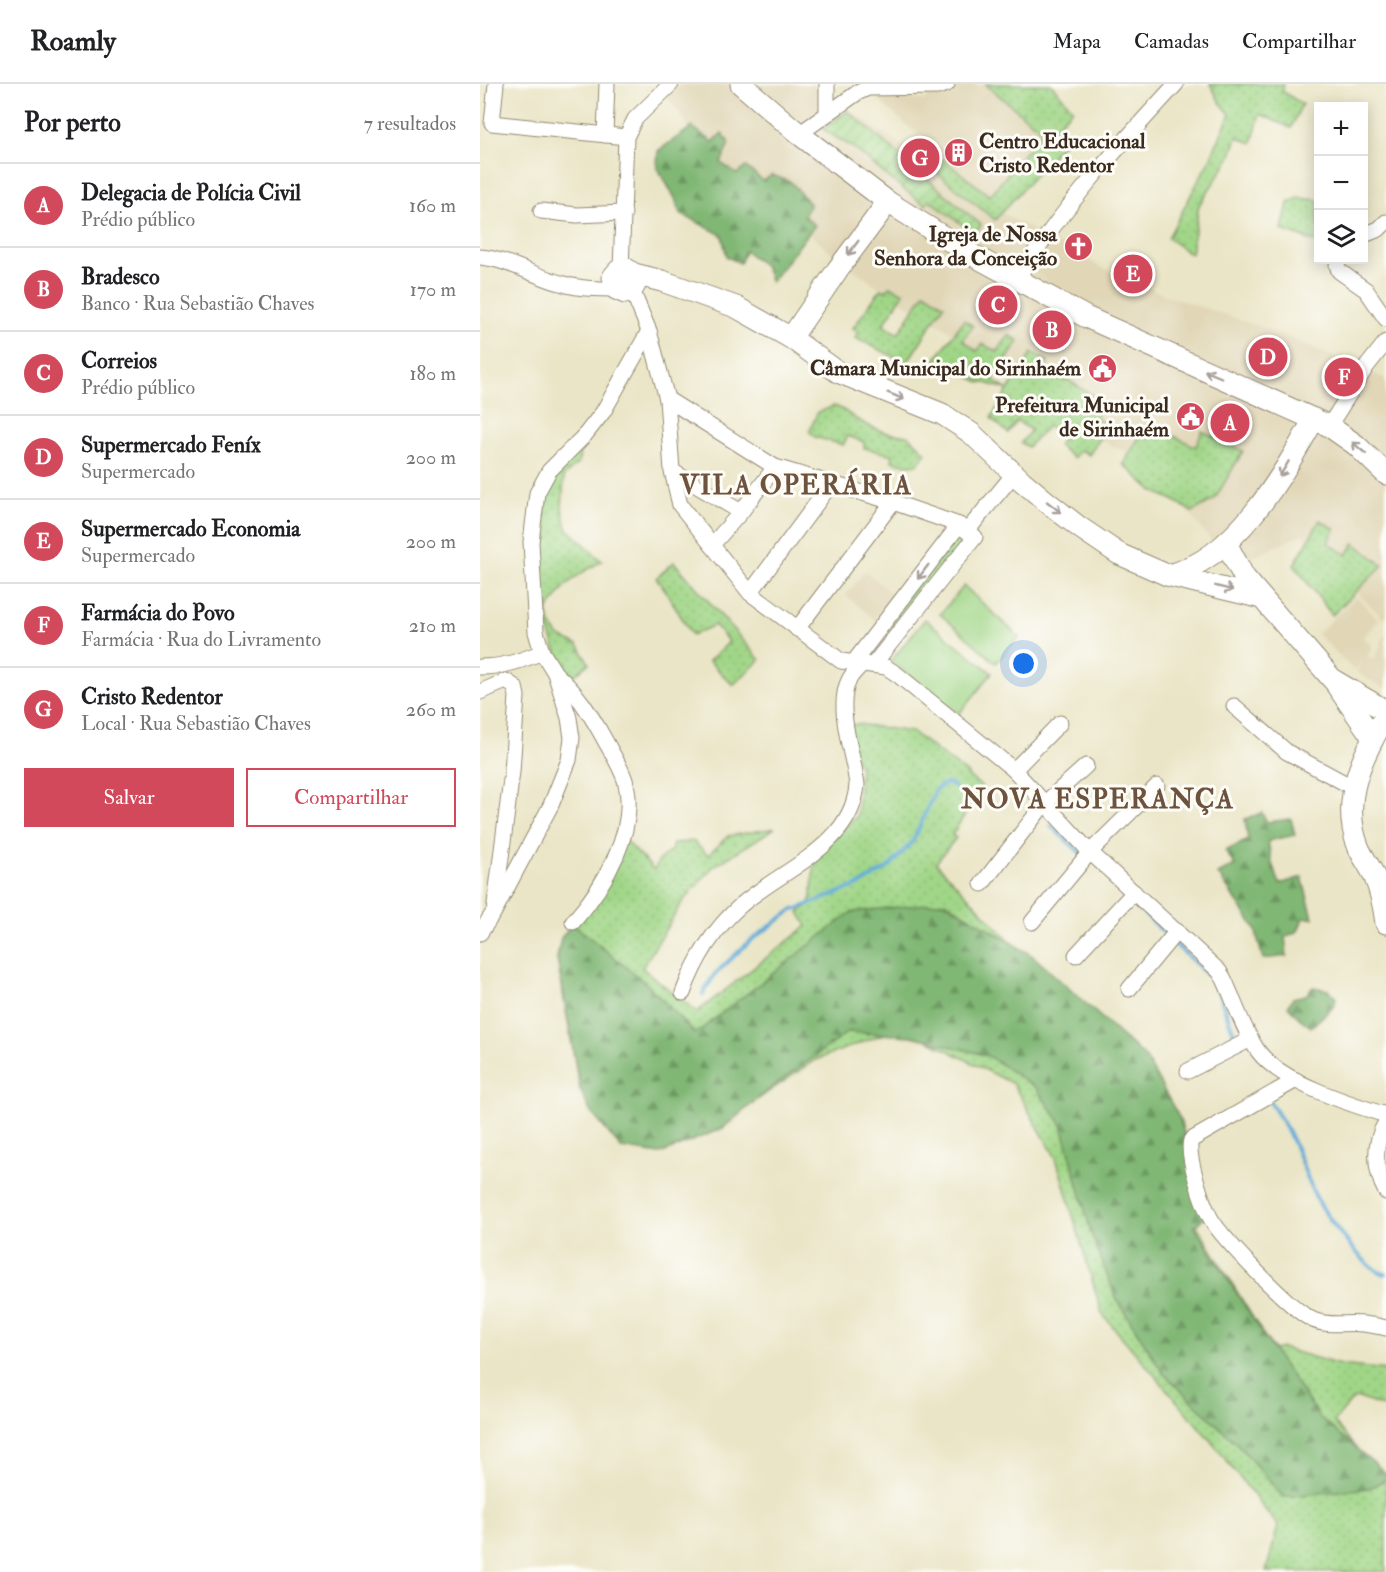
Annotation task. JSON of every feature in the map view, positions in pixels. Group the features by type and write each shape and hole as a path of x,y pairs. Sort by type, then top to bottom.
{"main road":[{"path":"741,84 799,134 888,202 969,253 1096,322 1321,422 1356,445 1386,474"},
{"path":"791,338 838,268 888,202"},
{"path":"626,280 728,303 791,338 838,372 942,414 955,422 971,433 1014,474 1079,527 1119,554 1167,575 1262,598"},
{"path":"1167,575 1196,564 1226,543 1263,501 1321,422"},
{"path":"1226,543 1244,577 1333,680 1372,738"},
{"path":"1333,680 1386,711"},
{"path":"1386,716 1372,738 1358,770 1352,814 1358,848 1376,879 1386,923"}],"street":[{"path":"496,84 492,123 626,137"},
{"path":"605,135 607,84"},
{"path":"671,84 635,119 626,137 624,213 626,280 649,331 667,399 672,471 680,505 750,593 841,661 886,668 905,680 1014,770 1090,852 1213,964 1224,979 1251,1039 1267,1062 1296,1080 1328,1095 1386,1115"},
{"path":"827,84 827,114"},
{"path":"799,134 857,93 868,88 938,87 947,84"},
{"path":"1017,279 1041,242 1068,207 1176,84"},
{"path":"541,211 577,215 624,213"},
{"path":"1368,234 1379,229 1386,222"},
{"path":"480,258 508,262 564,284 595,289 626,280"},
{"path":"1337,264 1339,271 1366,290 1376,301 1386,319"},
{"path":"480,933 494,912 551,805 569,760 571,728 555,673 542,651 536,632 531,542 537,493 549,471 585,435 603,412 649,331"},
{"path":"1321,422 1386,342"},
{"path":"667,399 774,467 893,502 967,531"},
{"path":"712,545 741,512 774,467"},
{"path":"672,471 741,512"},
{"path":"683,993 699,956 710,938 739,906 820,848 847,815 857,785 846,727 848,681 1014,474"},
{"path":"750,593 831,484"},
{"path":"797,629 893,502"},
{"path":"480,667 502,666 519,662 542,651"},
{"path":"555,673 574,690 587,710 620,770 627,795 623,834 613,864 573,922"},
{"path":"480,692 506,681 512,683 517,696 512,772 494,912"},
{"path":"1234,706 1287,752 1354,788"},
{"path":"1014,770 1060,723"},
{"path":"982,884 1045,803 1086,766"},
{"path":"1032,922 1090,852 1157,786"},
{"path":"1076,956 1134,892"},
{"path":"1129,989 1177,931"},
{"path":"1188,1071 1251,1039"},
{"path":"1296,1080 1194,1137 1189,1143 1199,1185 1211,1219 1290,1304 1313,1321 1386,1328"},
{"path":"1386,1122 1378,1140 1377,1159 1378,1173 1386,1192"}],"shaded area":[{"path":"658,84 811,84 934,167 946,149 935,140 930,145 875,98 884,96 925,100 932,92 940,97 948,97 952,95 958,84 1051,84 1073,109 1057,125 1069,137 1002,213 1099,266 1168,296 1268,329 1386,379 1386,621 1352,588 1303,534 1242,562 1214,545 1153,466 1083,431 997,361 877,286 840,260 814,238 805,226 710,155"},
{"path":"865,571 894,596 875,620 845,595"},
{"path":"1356,596 1379,620 1363,637 1373,647 1367,656 1374,659 1386,633 1386,685 1384,688 1356,672 1362,661 1354,670 1317,634"}],"green space":[{"path":"985,84 1051,84 1073,109 1057,125 1069,137 995,220 932,169 941,158 990,196 1042,131"},
{"path":"1210,84 1284,84 1282,91 1302,104 1291,128 1260,114 1252,143 1237,137 1230,158 1199,205 1191,254 1168,238 1211,157 1230,114"},
{"path":"848,111 981,225 975,234 929,200 926,205 916,199 855,149 823,129"},
{"path":"692,127 713,142 722,133 729,143 721,163 737,174 746,167 763,181 772,175 791,182 810,204 804,216 815,225 771,282 764,265 745,251 740,263 727,257 722,235 680,214 675,198 657,167 658,151"},
{"path":"1299,198 1314,200 1314,242 1282,230 1288,203"},
{"path":"890,286 904,293 883,325 898,334 925,292 944,305 907,363 855,338 858,331 852,329 881,289 886,291"},
{"path":"964,320 973,326 963,340 977,351 983,344 997,352 1009,335 1019,341 993,380 1008,390 981,383 935,360"},
{"path":"1032,353 1048,361 1045,371 1063,381 1068,380 1104,403 1096,418 1108,427 1089,455 1081,450 1073,458 1058,445 1064,437 1048,426 1028,447 1021,443 1031,430 1017,421 1008,433 991,418"},
{"path":"834,406 876,429 908,435 926,453 918,464 907,465 892,461 893,455 864,448 864,442 848,436 843,445 815,437 809,431 818,412"},
{"path":"1148,423 1196,447 1202,431 1243,451 1215,499 1192,512 1153,491 1123,464"},
{"path":"580,448 579,462 564,476 562,509 567,528 602,561 565,586 547,611 550,623 558,636 578,645 589,663 570,679 554,646 544,610 543,543 546,504 552,478"},
{"path":"1320,520 1335,529 1328,543 1347,555 1354,543 1383,565 1332,615 1294,565"},
{"path":"957,527 971,538 894,635 879,624"},
{"path":"674,562 760,660 733,685 709,661 729,642 715,625 692,635 656,578"},
{"path":"964,586 1019,637 996,663 940,614"},
{"path":"925,619 992,673 959,714 891,661"},
{"path":"857,724 912,732 982,787 952,835 956,838 936,863 1013,944 1170,1181 1264,1336 1275,1350 1282,1348 1340,1365 1386,1370 1386,1408 1359,1398 1353,1399 1334,1422 1386,1484 1386,1572 1266,1572 1278,1526 1210,1440 1102,1314 1056,1158 1013,1084 903,1027 815,1060 706,1135 621,1148 577,1074 557,958 619,834 654,870 661,858 671,851 673,844 693,841 708,855 728,836 775,828 713,867 683,901 642,968 697,1012 807,926 799,912 810,904 816,853 857,816 860,768 843,727"},
{"path":"1262,813 1267,822 1291,819 1295,835 1268,841 1272,864 1280,884 1302,877 1313,918 1303,918 1298,931 1285,937 1287,956 1263,959 1255,928 1218,874 1235,865 1225,851 1248,840 1245,819"},
{"path":"945,902 1033,956 1145,1057 1179,1117 1210,1214 1194,1226 1320,1418 1386,1473 1386,1479 1370,1488 1283,1497 1239,1446 1163,1373 1116,1298 1092,1236 1062,1125 1036,1088 988,1056 912,1036 848,1032 767,1091 723,1128 660,1154 621,1148 590,1111 580,1089 557,958 561,938 572,923 648,985 695,1034 852,912"},
{"path":"1313,987 1328,990 1336,998 1333,1007 1311,1027 1288,1006 1293,998 1306,995"}],"waterway":[{"path":"703,994 714,975 750,941 791,911 859,885 889,867 913,841 936,789 947,783 955,787"},
{"path":"1051,826 1082,854"},
{"path":"1137,906 1168,937"},
{"path":"1173,942 1214,981 1237,1041"},
{"path":"1269,1100 1290,1135 1323,1209 1359,1255 1369,1265 1386,1274"}],"place":[{"name":"Centro Educacional Cristo Redentor","path":"958,153"},
{"name":"Cristo Redentor","path":"920,158"},
{"name":"Igreja de Nossa Senhora da Conceição","path":"1078,246"},
{"name":"Supermercado Economia","path":"1133,274"},
{"name":"Correios","path":"998,305"},
{"name":"Bradesco","path":"1052,330"},
{"name":"Supermercado Feníx","path":"1268,357"},
{"name":"Câmara Municipal do Sirinhaém","path":"1102,368"},
{"name":"Farmácia do Povo","path":"1344,377"},
{"name":"Prefeitura Municipal de Sirinhaém","path":"1190,417"},
{"name":"Delegacia de Polícia Civil","path":"1230,423"}],"district":[{"name":"VILA OPERÁRIA","path":"796,485"},
{"name":"NOVA ESPERANÇA","path":"1098,799"}]}
